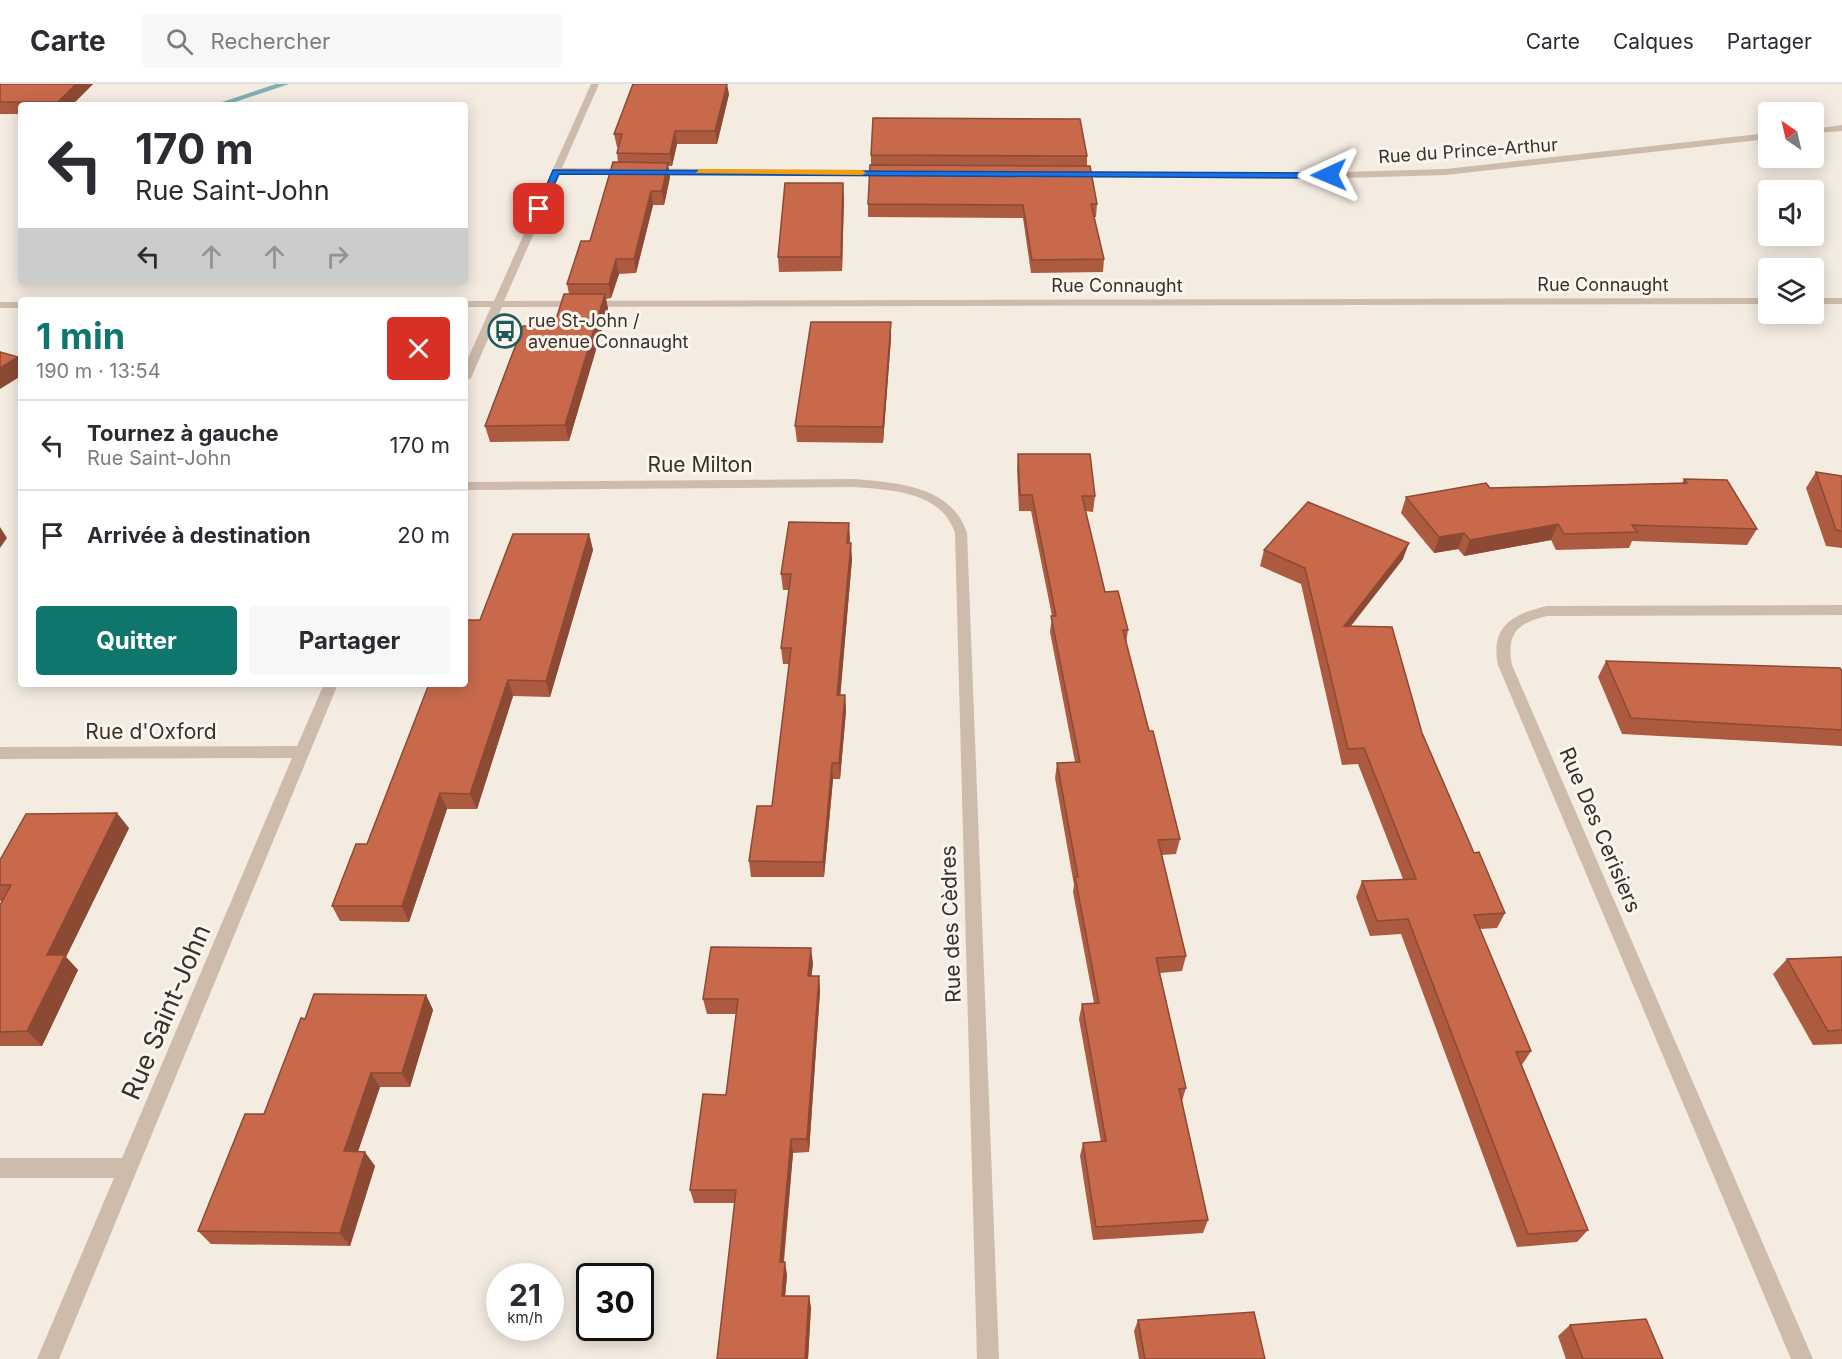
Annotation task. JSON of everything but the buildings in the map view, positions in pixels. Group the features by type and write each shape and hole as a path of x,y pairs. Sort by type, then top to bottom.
{"street":[{"path":"468,371 595,84"},
{"path":"1824,130 1842,128"},
{"name":"Rue du Prince-Arthur","path":"1065,174 1310,176 1446,172 1758,137"},
{"path":"556,171 899,173"},
{"path":"1824,301 1842,301"},
{"name":"Rue Connaught","path":"468,304 1758,302"},
{"path":"0,305 18,305"},
{"name":"Rue Milton","path":"468,486 854,483 896,487 933,498"},
{"name":"Rue des Cèdres","path":"933,498 953,515 961,532 988,1359"},
{"name":"Rue Des Cerisiers","path":"1802,1359 1505,665 1502,646 1508,629 1515,623 1547,610 1842,610"},
{"name":"Rue Saint-John","path":"48,1359 330,687"},
{"name":"Rue d'Oxford","path":"0,753 301,752"},
{"path":"0,1168 128,1168"}],"waterway":[{"path":"227,102 285,84"}],"slow traffic":[{"path":"699,172 862,173"}],"place":[{"name":"rue St-John / avenue Connaught","path":"505,331"}],"route":[{"path":"539,209 556,171 1329,175"}]}
